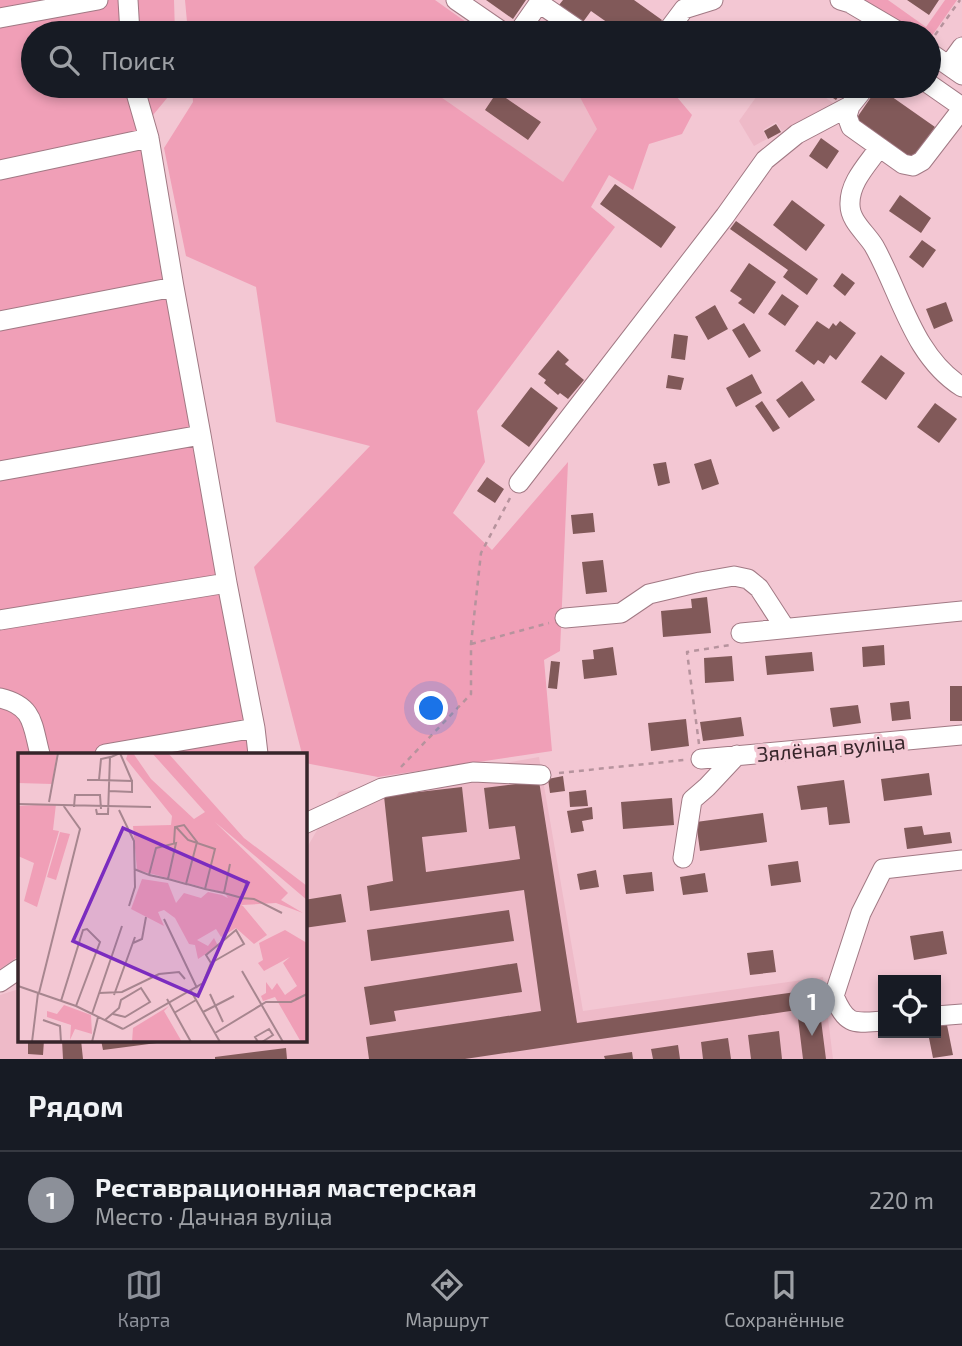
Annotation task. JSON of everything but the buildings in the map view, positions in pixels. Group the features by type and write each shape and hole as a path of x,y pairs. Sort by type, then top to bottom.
{"street":[{"path":"0,18 98,0"},
{"path":"128,0 129,21"},
{"path":"456,0 487,21"},
{"path":"840,0 879,21"},
{"path":"526,21 540,1 567,21"},
{"path":"676,21 692,3"},
{"path":"955,70 962,47"},
{"path":"941,54 955,70"},
{"path":"856,98 847,116 851,127 903,164 913,166 922,161 962,108 941,93"},
{"path":"137,98 149,138 258,753"},
{"path":"519,483 725,216 765,160 797,134 850,106"},
{"path":"0,170 149,138"},
{"path":"879,148 850,191 849,208 885,267 923,348 951,381 962,387"},
{"path":"0,321 174,287"},
{"path":"0,471 201,435"},
{"path":"565,618 621,613 649,594 734,576 748,579 759,588 785,628"},
{"path":"0,620 227,583"},
{"path":"741,633 962,611"},
{"path":"0,698 15,701 27,710 40,753"},
{"path":"111,753 255,728"},
{"name":"Зялёная вуліца","path":"701,759 962,735"},
{"path":"683,858 692,800 737,755"},
{"path":"306,823 382,788 473,772 541,775"},
{"path":"878,1021 856,1023 841,1013 834,996 861,913 883,869 962,860"},
{"path":"0,982 18,970"},
{"path":"941,1016 962,1014"}],"path":[{"path":"941,30 960,0"},
{"path":"382,788 471,694 471,645 481,553 519,483"},
{"path":"471,645 565,618"},
{"path":"541,775 701,759 687,652 737,643 741,633"}],"shaded area":[{"path":"0,0 174,0 175,21 21,21 21,98 167,98 139,132 250,753 18,753 18,957 0,969"},
{"path":"185,0 435,0 465,21 187,21"},
{"path":"858,0 888,0 918,21 895,21"},
{"path":"945,0 957,0 941,23 930,21"},
{"path":"193,98 442,98 563,182 597,129 580,98 678,98 692,115 682,134 649,144 633,190 609,175 591,207 615,227 477,411 485,462 453,513 492,550 568,462 560,651 544,660 552,751 378,777 306,763 306,753 302,753 254,567 370,446 276,422 256,287 186,256 164,148 193,102"},
{"path":"395,98 635,98 555,211"},
{"path":"755,98 826,98 833,103 782,131 776,122 763,130 767,139 754,146 739,121"},
{"path":"539,757 583,1011 823,977 833,1059 0,1059 0,995 18,989 18,1042 306,1042 306,849 339,792"}],"place":[{"name":"Реставрационная мастерская","path":"812,1036"}]}
